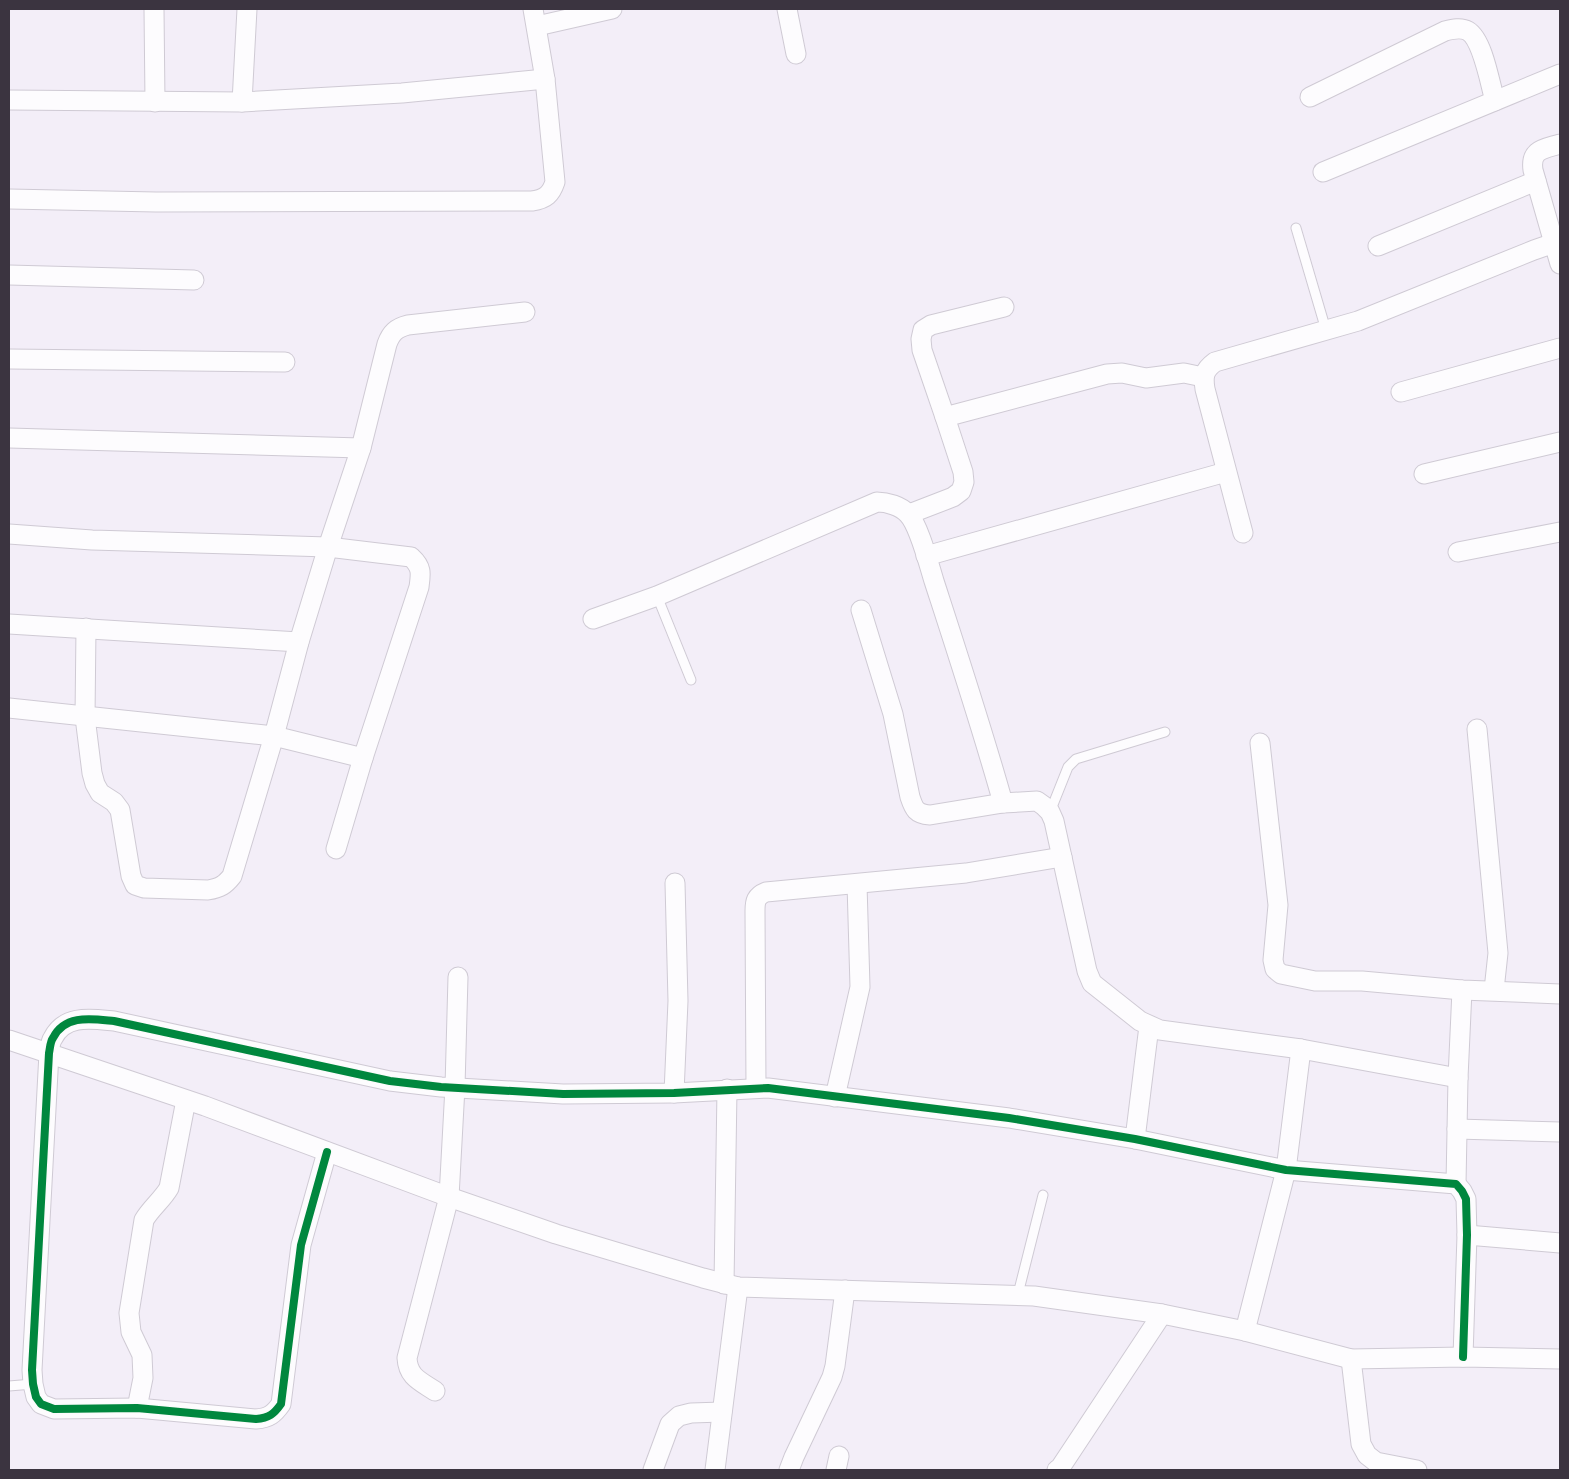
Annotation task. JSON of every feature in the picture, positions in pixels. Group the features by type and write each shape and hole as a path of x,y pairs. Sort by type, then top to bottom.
{"street":[{"path":"154,9 155,102"},
{"path":"242,102 247,9"},
{"path":"9,200 165,202 532,201 542,199 552,192 555,182 546,79 535,18 612,9"},
{"path":"787,9 796,54"},
{"path":"1310,97 1445,31 1456,28 1467,30 1474,36 1495,101"},
{"path":"1323,172 1560,74"},
{"path":"9,100 242,102 402,93 546,79"},
{"path":"1560,144 1536,152 1531,160 1536,181 1558,242 1560,264"},
{"path":"1378,246 1536,181"},
{"path":"1242,533 1203,377 1207,368 1215,362 1364,319 1558,242"},
{"path":"9,275 194,280"},
{"path":"909,514 953,496 961,491 964,482 963,472 946,417 922,350 921,339 923,330 931,325 1004,307"},
{"path":"86,628 85,716 92,773 100,793 114,802 120,810 131,876 136,885 144,888 208,890 226,885 232,876 274,736 299,642 360,448 391,334 400,327 408,325 525,312"},
{"path":"1401,392 1560,348"},
{"path":"9,359 285,362"},
{"path":"946,417 1107,374 1122,373 1146,378 1184,373 1203,377"},
{"path":"9,438 360,448"},
{"path":"1424,474 1560,442"},
{"path":"926,556 1226,472"},
{"path":"593,619 657,596 877,502 884,502 902,509 909,514 926,556 972,696 1003,803"},
{"path":"1458,552 1560,532"},
{"path":"9,534 92,540 328,546 411,558 418,564 421,575 419,587 363,758 336,849"},
{"path":"860,610 893,714 910,797 914,807 920,814 930,815 1003,803 1037,802 1044,806 1054,820 1087,971 1092,983 1140,1021 1160,1030 1301,1049 1458,1078"},
{"path":"9,624 299,642"},
{"path":"9,708 274,736 363,758"},
{"path":"1477,729 1498,953 1494,990"},
{"path":"1260,743 1278,905 1273,960 1276,969 1281,974 1315,981 1362,981 1462,990 1560,994"},
{"path":"756,1088 755,902 759,895 766,892 966,873 1062,857"},
{"path":"674,1093 678,1001 675,883"},
{"path":"835,1097 860,987 857,884"},
{"path":"435,1391 414,1377 408,1368 406,1358 449,1196 455,1087 458,977"},
{"path":"1456,1184 1456,1129 1462,990"},
{"path":"327,1152 301,1245 281,1404 275,1413 266,1419 256,1419 137,1408 54,1409 41,1404 36,1397 33,1384 49,1054 52,1038 60,1029 74,1020 83,1018 114,1021 376,1079 455,1087 563,1094 674,1093 768,1088 1009,1118 1135,1139 1286,1170 1456,1184 1466,1199 1467,1235 1463,1357"},
{"path":"1135,1139 1149,1026"},
{"path":"10,1044 49,1054 186,1100 556,1234 731,1285 1018,1294 1162,1314 1245,1331 1351,1360 1463,1357 1560,1359"},
{"path":"1245,1331 1286,1170 1301,1049"},
{"path":"715,1470 722,1412 731,1285 728,1089"},
{"path":"137,1408 143,1378 142,1355 131,1332 129,1313 144,1220 148,1212 165,1196 169,1188 186,1100"},
{"path":"1456,1129 1560,1132"},
{"path":"1467,1235 1560,1243"},
{"path":"789,1470 832,1377 845,1290"},
{"path":"1057,1470 1162,1314"},
{"path":"1351,1360 1361,1444 1367,1455 1376,1462 1417,1470"},
{"path":"653,1470 670,1424 674,1420 679,1416 692,1412 722,1412"}],"lane":[{"path":"1296,228 1326,330"},
{"path":"657,596 691,680"},
{"path":"1050,812 1068,767 1076,759 1165,732"},
{"path":"1018,1294 1043,1195"},
{"path":"9,1386 33,1384"}],"cycle path":[{"path":"327,1152 301,1245 281,1404 273,1413 264,1418 256,1419 137,1408 54,1409 41,1404 36,1397 32,1370 49,1053 51,1041 58,1030 72,1022 88,1019 114,1021 390,1081 441,1087 563,1094 674,1093 768,1088 1009,1118 1135,1139 1286,1170 1456,1184 1466,1199 1467,1235 1463,1357"}]}
